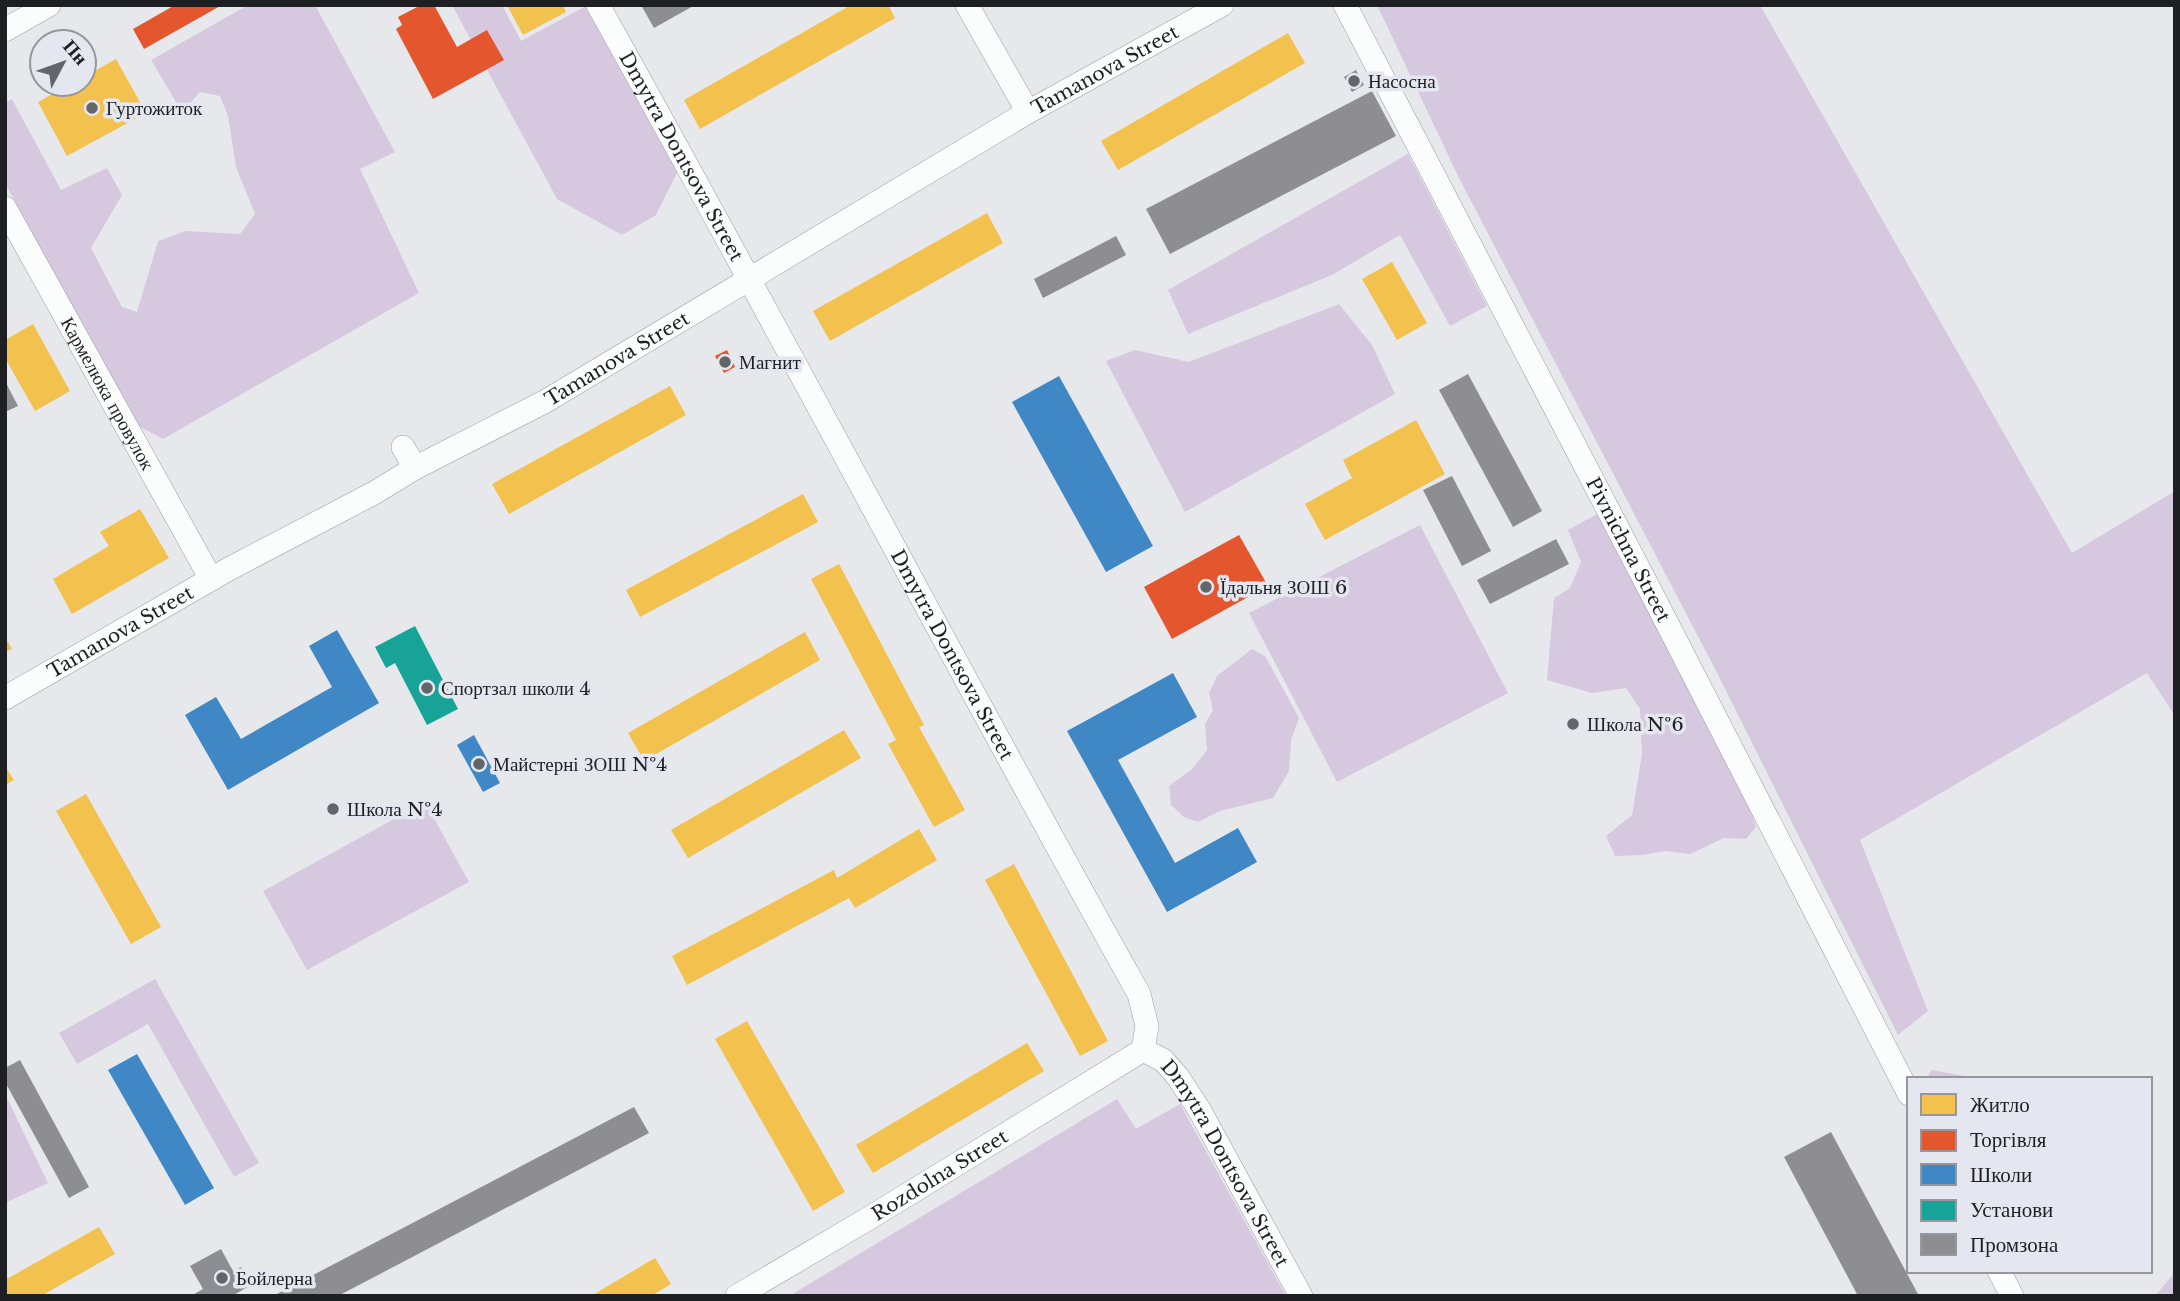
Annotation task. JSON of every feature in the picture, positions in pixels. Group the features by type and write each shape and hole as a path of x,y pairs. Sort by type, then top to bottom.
{"street":[{"path":"5,30 50,5"},
{"name":"Dmytra Dontsova Street","path":"598,5 751,280 1040,817 1139,994 1147,1026 1143,1051 1163,1060 1186,1088 1301,1296"},
{"path":"967,5 1028,112"},
{"name":"Tamanova Street","path":"5,698 211,579 374,493 415,468 546,401 1028,112 1222,5"},
{"name":"Pivnichna Street","path":"1345,5 1907,1090"},
{"name":"Кармелюка провулок","path":"5,208 211,579"},
{"path":"403,447 415,468"},
{"name":"Rozdolna Street","path":"737,1296 1143,1051"},
{"path":"2000,1273 2012,1296"}],"shaded area":[{"path":"248,5 315,5 395,152 360,169 419,293 163,439 135,424 5,183 5,103 12,99 61,190 107,168 122,195 91,248 122,307 137,312 158,241 186,231 240,234 255,214 236,167 228,116 220,96 200,92 182,112 151,60"},
{"path":"452,5 502,5 521,41 588,5 681,165 656,215 622,235 557,199"},
{"path":"1377,5 1760,5 2072,553 2175,491 2175,716 2147,673 1860,840 1928,1011 1898,1035 1713,665 1459,178"},
{"path":"1408,154 1487,306 1450,326 1400,235 1332,275 1188,334 1168,290"},
{"path":"1339,304 1372,345 1395,394 1185,512 1106,361 1135,350 1189,362"},
{"path":"1599,513 1750,807 1756,827 1746,839 1724,838 1690,854 1665,851 1615,856 1606,836 1632,815 1642,754 1640,709 1626,688 1592,693 1547,680 1554,598 1570,588 1581,562 1568,530"},
{"path":"1420,525 1508,693 1337,782 1249,613"},
{"path":"1252,649 1265,656 1299,718 1291,740 1289,771 1273,798 1220,811 1198,822 1184,817 1171,805 1169,786 1192,769 1207,750 1205,724 1213,710 1209,693 1217,676"},
{"path":"425,802 469,882 307,970 263,891"},
{"path":"155,979 259,1163 234,1177 148,1024 77,1064 59,1033"},
{"path":"1932,1070 1970,1077 1927,1077"},
{"path":"7,1098 48,1183 5,1203 5,1099"},
{"path":"1117,1099 1136,1129 1180,1104 1286,1296 789,1296"},
{"path":"2175,1272 2175,1296 2155,1296"}],"building: Житло":[{"path":"507,5 563,5 566,12 523,35"},
{"path":"851,5 888,5 895,18 700,129 684,100"},
{"path":"1288,33 1305,63 1118,170 1101,141"},
{"name":"Гуртожиток","path":"116,59 146,113 67,156 38,102 45,98 98,98 98,69"},
{"path":"987,213 1003,243 830,341 813,311"},
{"path":"1392,262 1427,323 1397,340 1362,279"},
{"path":"33,324 70,391 35,411 5,358 5,340"},
{"path":"670,386 686,415 509,514 492,484"},
{"path":"1416,420 1445,474 1325,540 1305,504 1352,478 1343,460"},
{"path":"803,494 818,522 640,617 626,590"},
{"path":"140,509 169,558 72,614 53,579 109,546 100,532"},
{"path":"839,564 924,725 919,727 965,810 934,827 888,744 896,740 811,579"},
{"path":"805,632 820,660 644,761 628,733"},
{"path":"5,637 12,649 5,652"},
{"path":"844,730 861,758 688,858 671,830"},
{"path":"5,766 14,780 5,785"},
{"path":"86,794 161,927 131,944 56,811"},
{"path":"919,829 937,860 855,908 849,898 687,985 672,956 834,870 837,878"},
{"path":"1014,864 1108,1041 1080,1056 985,880"},
{"path":"747,1021 845,1192 813,1211 715,1039"},
{"path":"1027,1043 1044,1071 873,1173 856,1145"},
{"path":"99,1227 115,1254 41,1296 5,1296 5,1280"},
{"path":"655,1258 671,1284 651,1296 591,1296"}],"building: Торгівля":[{"path":"175,5 222,5 144,49 133,29"},
{"path":"421,5 434,5 457,47 487,30 504,60 433,99 396,29 402,25 398,17"},
{"name":"Магнит","path":"727,350 735,367 724,373 715,356"},
{"name":"Їдальня ЗОШ 6","path":"1239,535 1268,586 1172,639 1144,587"}],"building: Школи":[{"path":"1059,376 1153,546 1106,572 1012,402"},
{"path":"337,630 379,703 228,790 185,715 216,697 241,739 332,687 309,646"},
{"path":"1173,673 1197,717 1118,760 1175,863 1238,828 1257,862 1167,912 1067,731"},
{"name":"Майстерні ЗОШ №4","path":"474,735 500,783 483,792 457,745"},
{"path":"137,1054 214,1188 185,1205 108,1070"}],"building: Установи":[{"name":"Спортзал школи 4","path":"415,626 458,709 427,725 395,663 386,668 375,647"}],"building: Промзона":[{"path":"641,5 695,5 654,28"},
{"name":"Насосна","path":"1356,70 1364,85 1352,92 1344,77"},
{"path":"1372,91 1396,136 1170,254 1146,209"},
{"path":"1116,236 1126,255 1043,298 1034,279"},
{"path":"1468,374 1542,511 1513,527 1439,390"},
{"path":"5,381 18,406 5,412"},
{"path":"1452,476 1491,551 1462,566 1423,490"},
{"path":"1556,539 1569,564 1490,604 1477,580"},
{"path":"20,1060 89,1187 69,1198 5,1082 5,1068"},
{"path":"634,1107 649,1133 338,1296 273,1296"},
{"path":"1831,1132 1919,1296 1858,1296 1784,1157"},
{"name":"Бойлерна","path":"221,1249 233,1271 241,1267 251,1285 232,1296 191,1296 203,1289 190,1266"}],"place":[{"name":"Насосна","path":"1354,81"},
{"name":"Гуртожиток","path":"92,108"},
{"name":"Магнит","path":"725,362"},
{"name":"Їдальня ЗОШ 6","path":"1206,587"},
{"name":"Спортзал школи 4","path":"427,688"},
{"name":"Школа №6","path":"1573,724"},
{"name":"Майстерні ЗОШ №4","path":"479,764"},
{"name":"Школа №4","path":"333,809"},
{"name":"Бойлерна","path":"222,1278"}]}
